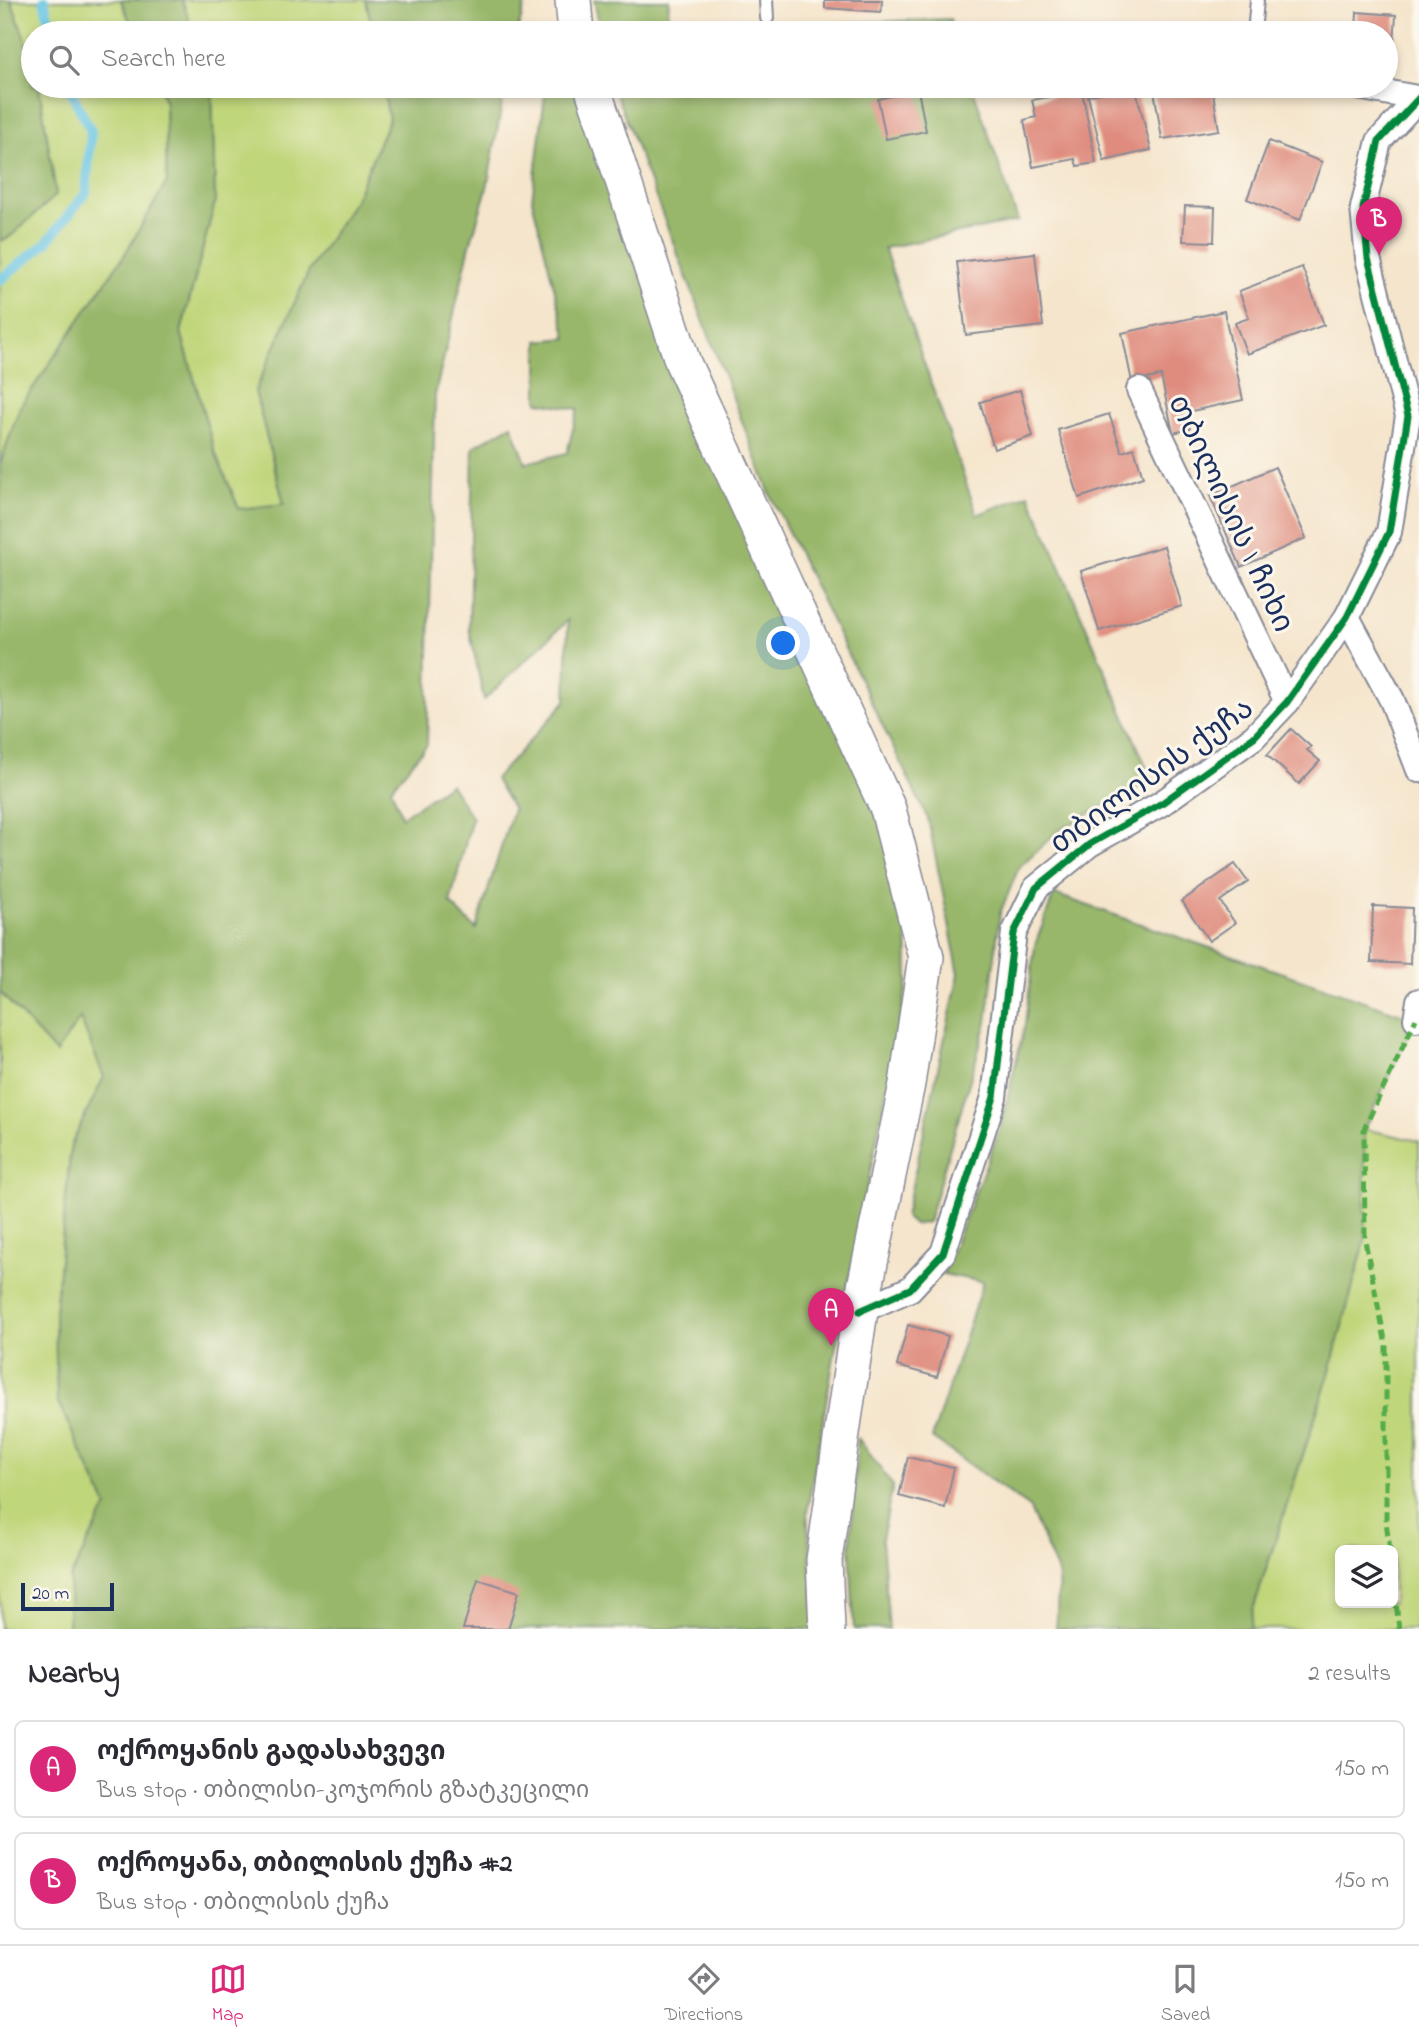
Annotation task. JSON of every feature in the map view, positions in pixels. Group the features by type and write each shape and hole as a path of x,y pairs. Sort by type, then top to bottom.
{"main road":[{"path":"573,0 575,21"},
{"path":"596,98 683,363 888,809 926,957 907,1084 860,1311 824,1560 827,1629"}],"street":[{"path":"1398,94 1418,97"},
{"name":"თბილისის ქუჩა","path":"860,1311 910,1290 943,1253 994,1097 1014,933 1036,888 1090,844 1162,803 1254,737 1287,702 1347,617 1389,532 1408,416 1368,258 1363,208 1379,141 1418,97"},
{"name":"თბილისის I ჩიხი","path":"1139,390 1287,702"},
{"path":"1347,617 1392,700 1419,770"}],"lane":[{"path":"766,0 767,18"},
{"path":"1255,21 1257,0"}],"green space":[{"path":"0,0 11,0 21,28 21,98 41,98 56,195 11,236 0,241"},
{"path":"11,0 121,0 130,21 21,21 21,28"},
{"path":"121,0 182,0 190,21 130,21"},
{"path":"182,0 366,0 370,21 190,21"},
{"path":"366,0 526,0 520,21 370,21"},
{"path":"594,0 669,0 668,21 598,21"},
{"path":"950,19 951,21 893,21"},
{"path":"41,98 164,98 167,182 125,254 20,407 0,464 0,241 11,236 56,194"},
{"path":"164,98 212,98 215,202 181,332 214,450 239,509 284,504 255,391 309,271 355,200 389,120 385,98 503,98 487,188 470,245 435,395 427,745 391,788 402,817 450,784 472,818 450,903 476,929 513,809 495,779 566,701 568,620 484,700 469,628 473,447 512,425 526,463 567,453 578,409 538,402 538,341 567,338 532,200 545,98 586,98 880,806 907,920 908,981 837,1340 807,1512 816,1629 68,1629 70,1578 107,1506 57,1400 55,1313 71,1145 104,1077 80,1018 56,1053 0,992 0,464 20,407 125,254 167,182"},
{"path":"212,98 385,98 389,119 355,200 309,271 255,391 284,504 239,509 214,450 181,332 215,202"},
{"path":"618,98 976,98 1018,221 884,248 977,515 1029,494 1152,780 1059,830 1019,867 1000,913 987,1022 928,1222 914,1225 905,1217 959,974 928,819 770,494"},
{"path":"1054,894 1416,1019 1364,1129 1365,1241 1329,1374 1253,1609 1250,1629 1056,1629 1059,1575 1029,1507 932,1438 983,1282 943,1274 1000,1129 1025,1024 1035,945"},
{"path":"0,992 56,1053 80,1018 105,1077 71,1145 55,1313 57,1400 107,1506 70,1578 68,1629 0,1629"},
{"path":"1364,1129 1419,1141 1419,1629 1250,1629 1253,1610 1329,1374 1365,1241"},
{"path":"858,1438 893,1486 882,1539 889,1629 854,1629 850,1547"}],"building":[{"path":"825,0 882,0 881,12 825,8"},
{"path":"1357,12 1396,15 1396,21 1357,21"},
{"path":"920,98 926,131 886,139 878,99"},
{"path":"1083,98 1096,163 1077,166 1075,159 1033,167 1024,120 1036,117 1032,100"},
{"path":"1088,98 1138,98 1151,150 1104,161"},
{"path":"1155,98 1214,98 1219,130 1162,139"},
{"path":"1269,141 1322,162 1300,220 1247,199"},
{"path":"1185,206 1215,207 1214,242 1183,241"},
{"path":"1035,253 1043,326 966,335 957,262"},
{"path":"1302,267 1324,325 1247,354 1235,323 1249,318 1239,291"},
{"path":"1224,311 1243,400 1187,412 1190,429 1173,433 1161,376 1132,382 1122,333"},
{"path":"1020,390 1033,436 994,449 980,402"},
{"path":"1109,414 1122,452 1134,448 1143,477 1079,498 1058,430"},
{"path":"1275,467 1306,538 1241,567 1210,496"},
{"path":"1164,546 1182,606 1099,631 1081,571"},
{"path":"1291,729 1311,747 1307,750 1320,761 1299,784 1267,755"},
{"path":"1235,864 1248,882 1220,901 1235,923 1209,941 1182,901"},
{"path":"1373,906 1412,908 1410,964 1371,962"},
{"path":"908,1325 948,1336 937,1377 897,1366"},
{"path":"908,1457 954,1468 945,1508 899,1496"},
{"path":"478,1579 519,1592 508,1629 463,1629"}],"waterway":[{"path":"44,0 49,21"},
{"path":"0,280 46,243 86,193 91,131 74,98"}],"marked path":[{"path":"1389,1545 1386,1522 1386,1345 1365,1241 1364,1129 1416,1019"},
{"path":"1397,1608 1399,1629"}],"cycle path":[{"path":"860,1311 910,1289 943,1253 994,1097 1014,933 1036,888 1090,844 1162,803 1254,737 1287,702 1347,617 1389,532 1408,416 1368,258 1363,208 1379,141 1419,98"}],"place":[{"name":"ოქროყანა, თბილისის ქუჩა #2","path":"1379,255"},
{"name":"ოქროყანის გადასახვევი","path":"831,1346"}]}
